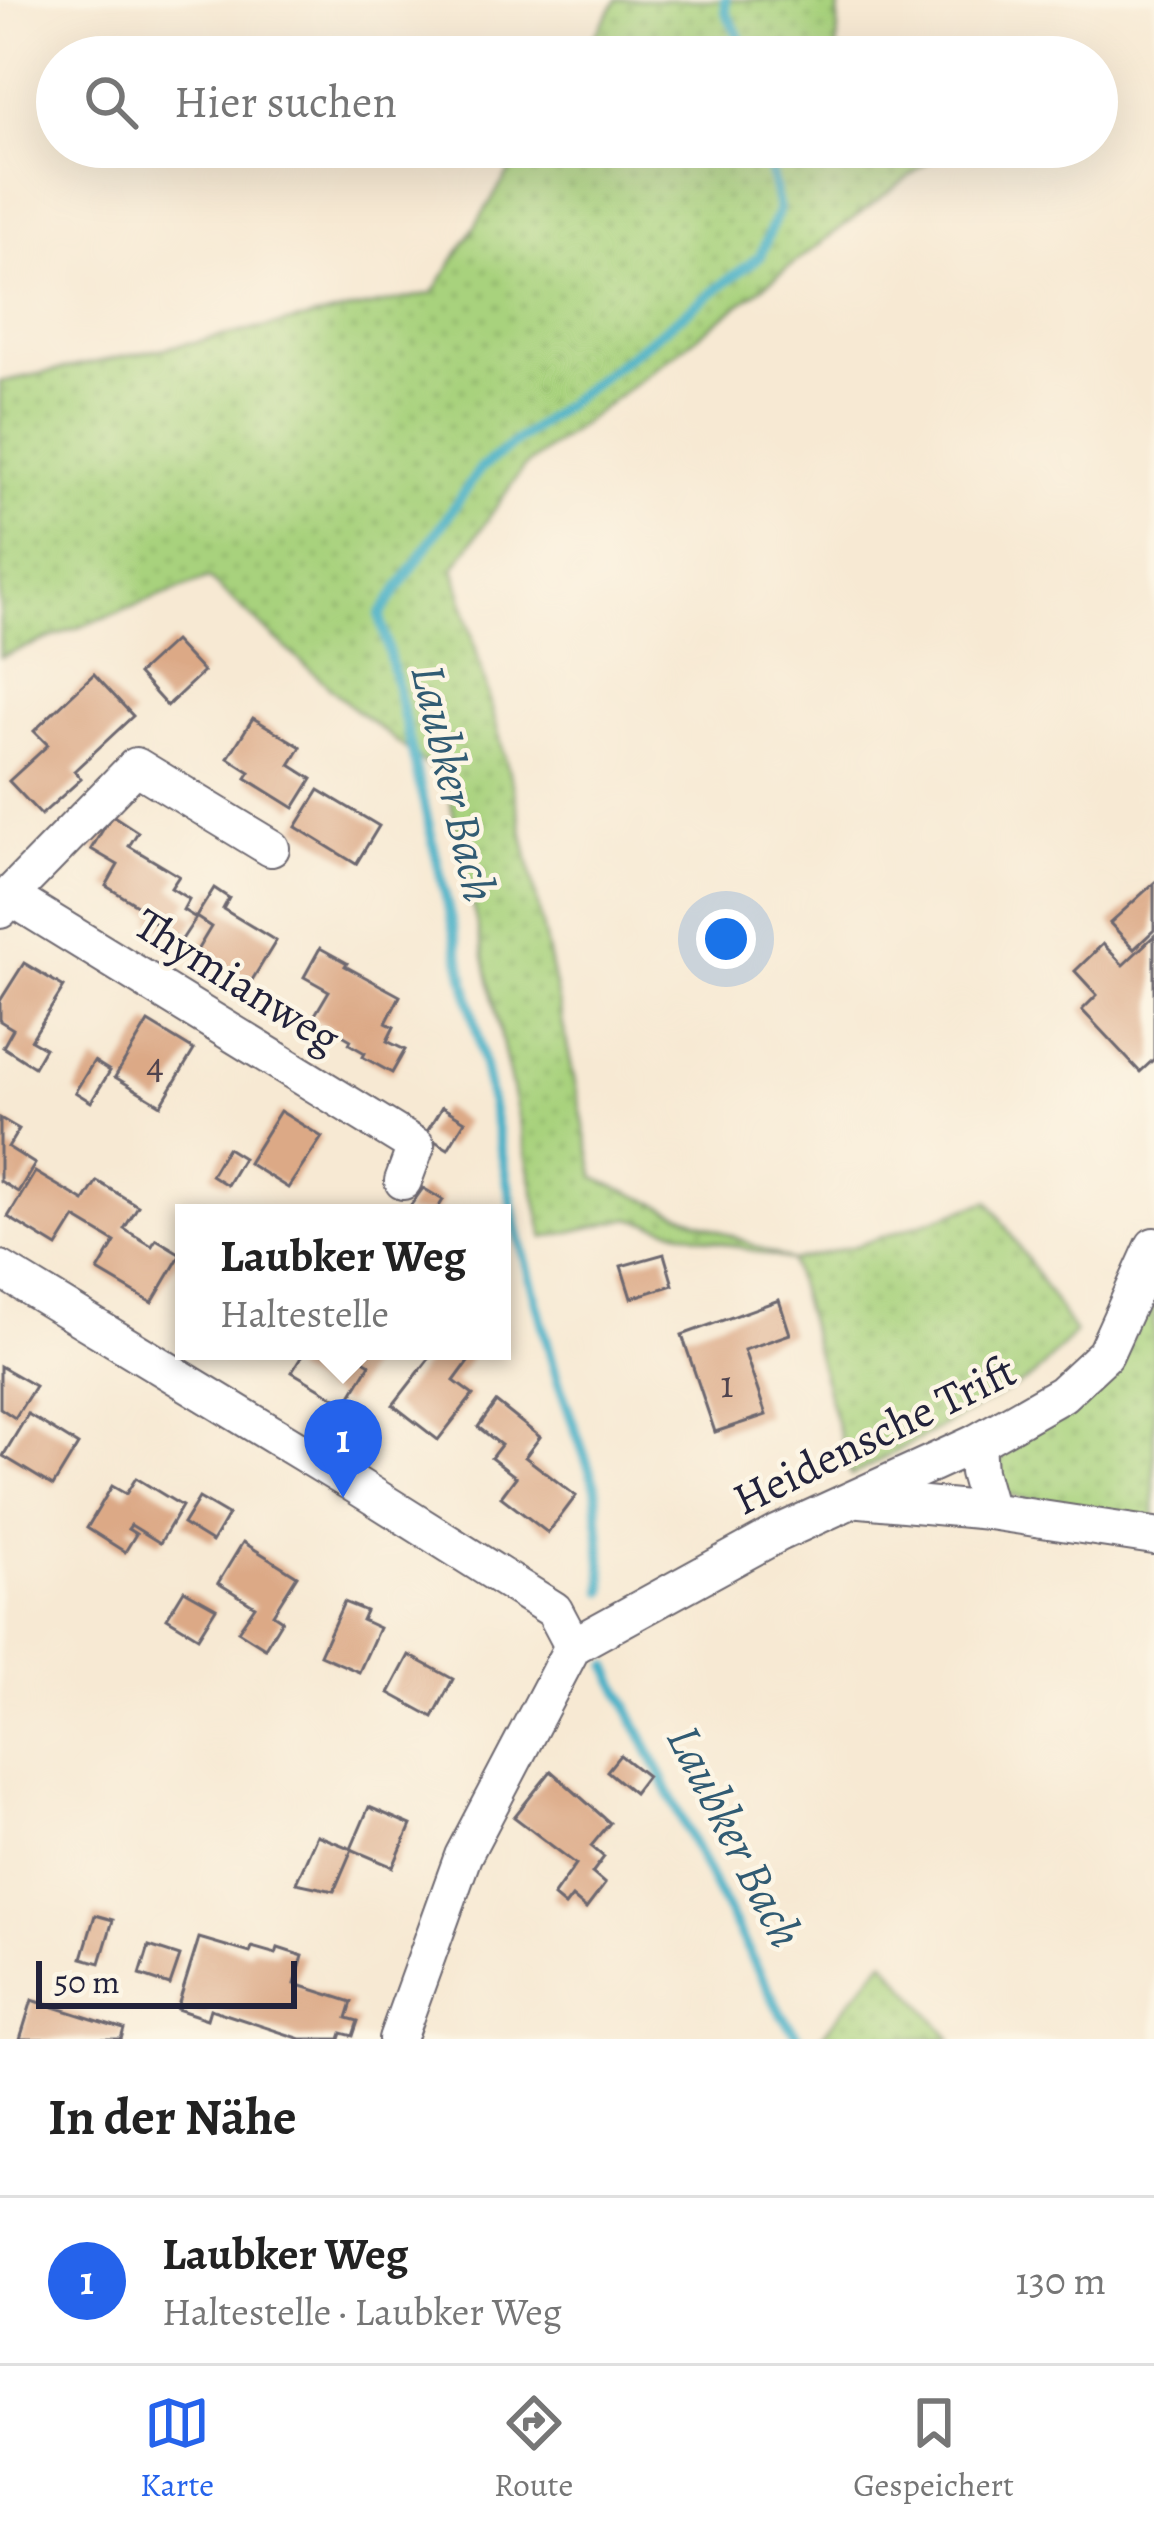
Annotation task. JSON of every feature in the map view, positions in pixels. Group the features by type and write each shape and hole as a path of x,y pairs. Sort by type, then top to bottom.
{"street":[{"path":"4,903 136,766 271,848"},
{"name":"Thymianweg","path":"4,903 423,1131 403,1181"},
{"name":"Heidensche Trift","path":"574,1646 779,1533 976,1442 1062,1394 1106,1354 1154,1246"},
{"path":"0,1269 554,1610 574,1646 463,1856 397,2039"},
{"path":"976,1442 989,1511"},
{"path":"858,1498 989,1511 1154,1536"}],"green space":[{"path":"617,0 839,0 838,36 594,36"},
{"path":"512,168 920,168 523,468 454,568 514,791 595,1178 791,1261 630,1218 544,1238 446,780 352,707 208,578 0,657 0,382 433,293"},
{"path":"989,1201 1075,1333 1033,1377 851,1476 791,1261 855,1246"},
{"path":"1154,1284 1154,1523 1001,1494 1000,1447 1123,1360"},
{"path":"884,1960 951,2039 819,2039"}],"building":[{"path":"174,641 203,672 167,706 138,674"},
{"path":"94,674 133,716 74,771 81,779 41,815 9,781 48,745 34,731"},
{"path":"253,718 301,747 290,765 312,779 294,808 246,778 250,772 228,758"},
{"path":"319,790 379,826 356,864 296,827"},
{"path":"112,815 138,832 129,846 179,876 171,888 189,899 183,910 196,918 181,941 150,920 153,915 106,886 118,865 91,849"},
{"path":"1154,883 1154,930 1134,949 1110,923"},
{"path":"214,888 229,898 223,909 276,941 249,985 196,952 211,927 196,917"},
{"path":"1154,936 1154,1059 1140,1072 1082,1010 1097,995 1075,971 1103,944 1123,965"},
{"path":"320,948 400,996 386,1023 394,1027 387,1041 405,1050 392,1073 363,1057 365,1053 349,1044 351,1040 313,1018 329,991 304,977"},
{"path":"24,963 64,987 31,1040 45,1048 34,1067 3,1047 13,1029 0,1021 0,1001"},
{"path":"148,1022 194,1050 161,1105 115,1077"},
{"path":"94,1061 110,1071 91,1102 75,1092"},
{"path":"442,1107 465,1121 448,1149 425,1135"},
{"path":"280,1111 322,1137 288,1188 248,1163"},
{"path":"0,1118 19,1129 8,1147 35,1164 18,1192 0,1181"},
{"path":"227,1148 243,1158 227,1185 211,1175"},
{"path":"35,1172 84,1201 97,1181 138,1206 124,1229 152,1246 156,1239 175,1250 175,1264 152,1303 98,1271 115,1242 75,1218 57,1247 8,1217"},
{"path":"423,1188 443,1200 441,1204 411,1204"},
{"path":"664,1254 673,1285 631,1298 621,1266"},
{"path":"779,1300 790,1334 744,1350 766,1415 715,1432 682,1335"},
{"path":"299,1360 363,1360 370,1364 346,1404 292,1372"},
{"path":"428,1360 470,1360 454,1381 473,1395 438,1440 393,1405"},
{"path":"0,1366 35,1386 15,1418 0,1408"},
{"path":"496,1402 540,1437 525,1457 576,1496 548,1533 501,1497 516,1477 491,1458 501,1445 478,1427"},
{"path":"28,1414 78,1445 53,1486 3,1456"},
{"path":"136,1478 182,1506 160,1543 131,1525 128,1529 136,1534 125,1552 87,1528 112,1486 126,1494"},
{"path":"199,1498 228,1515 212,1542 183,1524"},
{"path":"243,1542 297,1576 273,1614 282,1620 265,1648 238,1631 255,1606 218,1583"},
{"path":"184,1590 216,1608 198,1637 167,1618"},
{"path":"344,1602 366,1611 362,1620 379,1628 359,1672 320,1655"},
{"path":"409,1655 453,1679 433,1717 389,1693"},
{"path":"620,1755 647,1776 634,1793 607,1771"},
{"path":"551,1771 610,1823 591,1846 604,1857 592,1873 605,1884 586,1909 572,1897 565,1906 553,1896 576,1864 514,1817"},
{"path":"369,1807 411,1825 393,1867 351,1849"},
{"path":"317,1835 352,1849 334,1891 296,1883"},
{"path":"95,1915 113,1920 100,1963 82,1958"},
{"path":"199,1938 250,1953 252,1947 276,1954 278,1948 303,1956 295,1984 352,2002 347,2018 358,2021 353,2036 342,2033 340,2039 301,2039 210,2009 207,2019 177,2009"},
{"path":"149,1946 180,1956 170,1985 140,1975"},
{"path":"32,2000 124,2029 121,2039 20,2039"}],"waterway":[{"name":"Laubker Bach","path":"725,0 739,36"},
{"name":"Laubker Bach","path":"604,1591 596,1488 557,1378 517,1229 478,1036 380,615 480,469 760,256 779,209 770,168"},
{"name":"Laubker Bach","path":"608,1666 710,1877 781,2014 800,2039"}],"place":[{"name":"Laubker Weg","path":"343,1498"}]}
